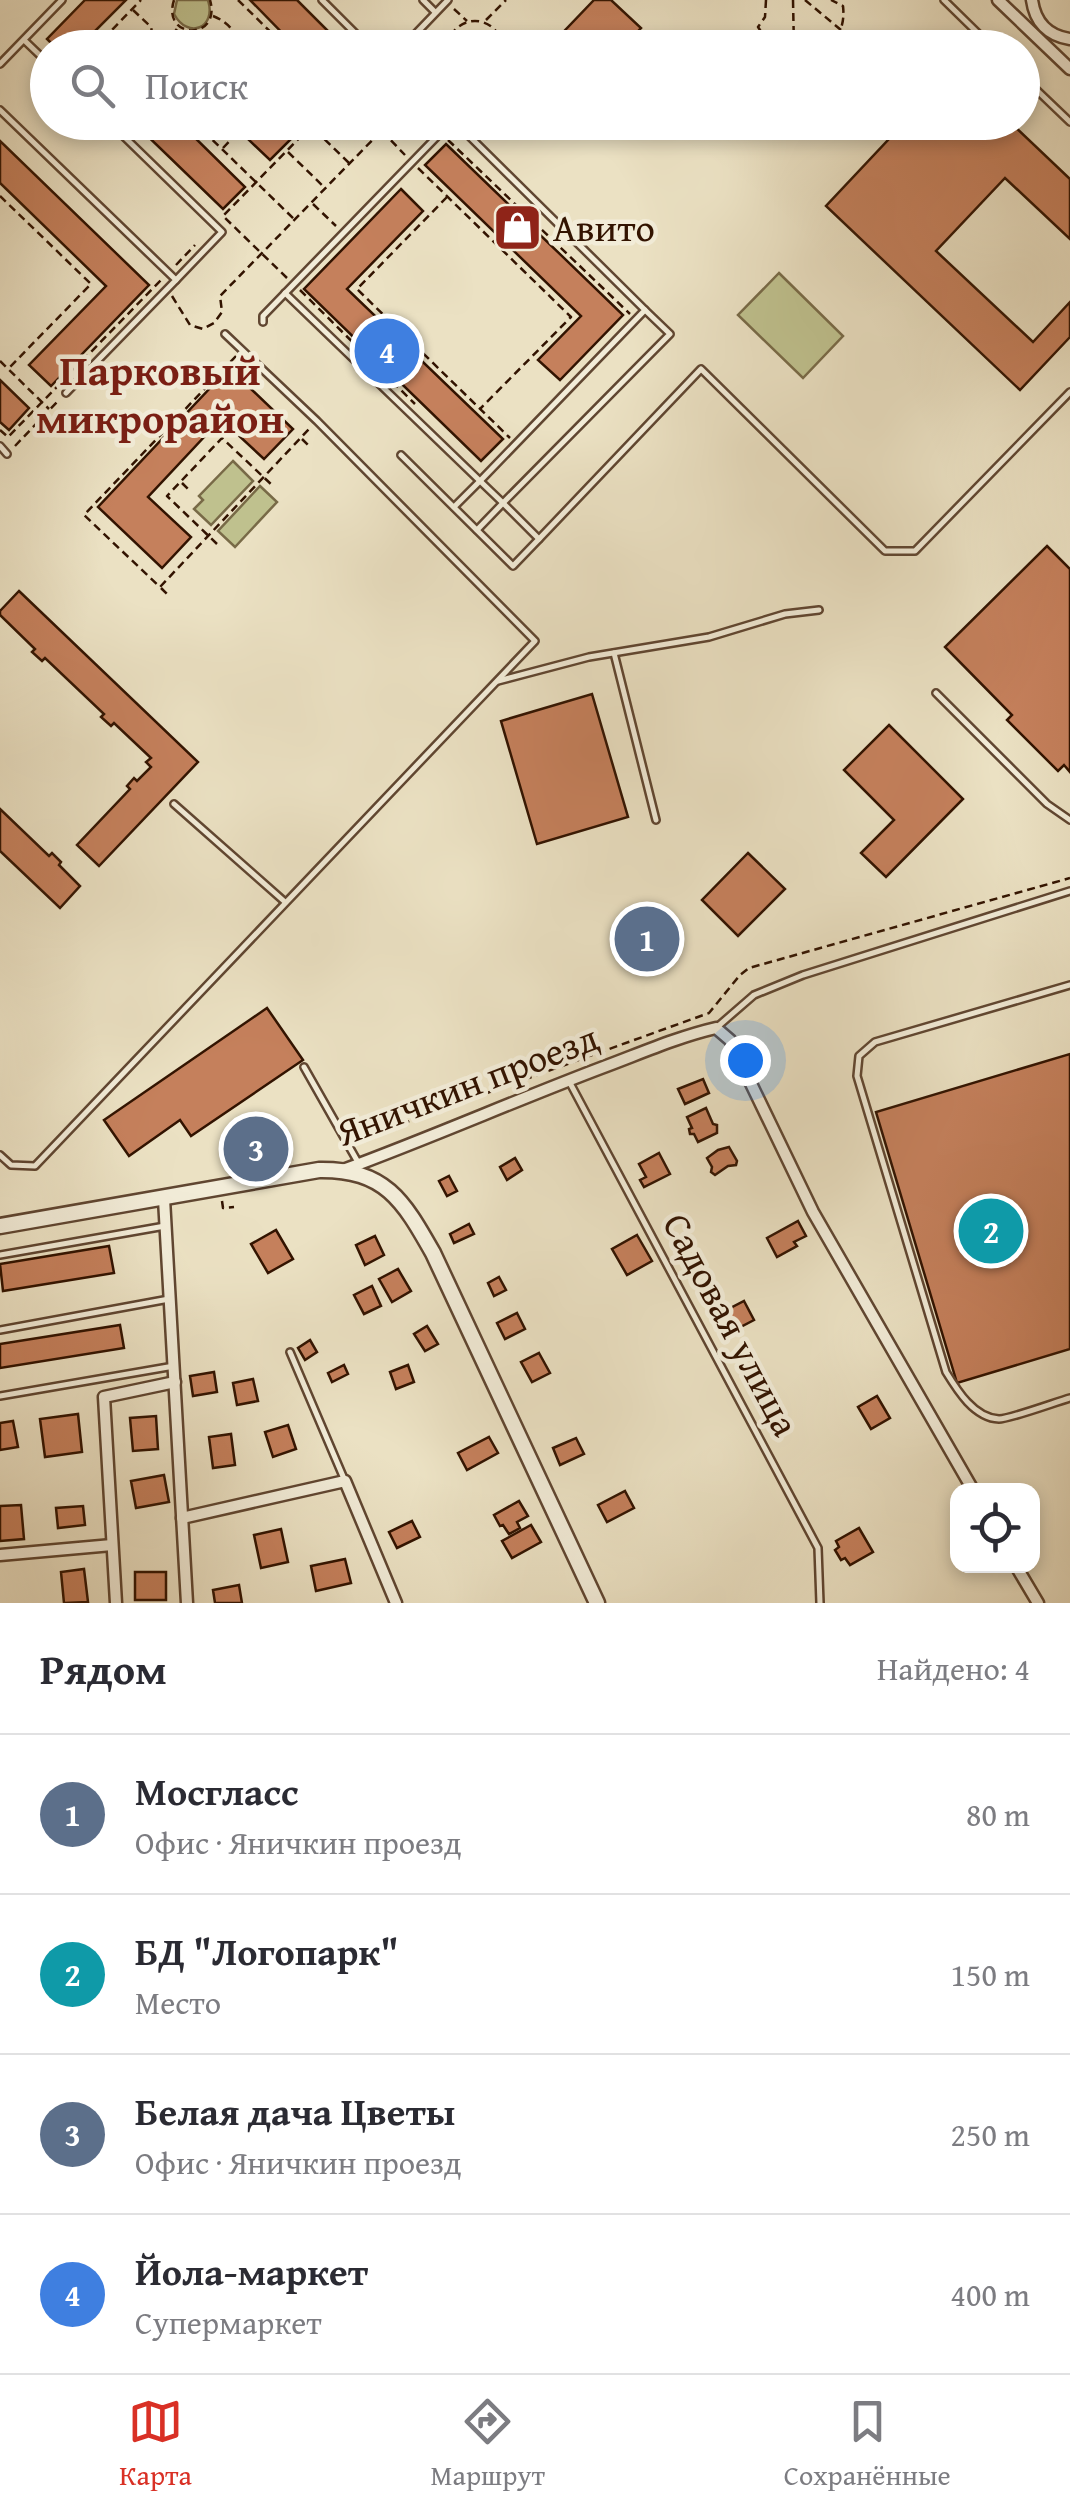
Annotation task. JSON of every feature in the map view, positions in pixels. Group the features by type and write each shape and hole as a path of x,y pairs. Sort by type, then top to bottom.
{"street":[{"path":"998,0 1029,30"},
{"path":"1029,2 1042,25 1068,41"},
{"path":"1040,40 1070,69"},
{"path":"716,1028 730,1040 813,1212 969,1483"},
{"name":"Яничкин проезд","path":"0,1226 318,1170 343,1170 694,1033 716,1028"},
{"path":"343,1170 382,1183 410,1211 597,1603"},
{"path":"164,1199 187,1603"},
{"path":"116,1603 104,1397 175,1382"},
{"path":"182,1518 345,1481 396,1603"},
{"path":"0,1555 112,1545"},
{"path":"1020,1573 1038,1603"}],"lane":[{"path":"34,30 62,0"},
{"path":"322,0 352,30"},
{"path":"423,0 436,12"},
{"path":"944,0 975,30"},
{"path":"419,30 450,3"},
{"path":"0,64 30,34"},
{"path":"24,40 30,46"},
{"path":"1040,93 1070,122"},
{"path":"0,110 30,139"},
{"path":"31,140 176,280"},
{"path":"66,393 222,232 128,140"},
{"path":"263,322 263,316 434,140"},
{"path":"471,140 670,334 477,530"},
{"path":"286,293 539,539"},
{"path":"454,507 645,310"},
{"path":"0,1155 11,1165 35,1166 535,641 225,334"},
{"path":"401,455 512,566 701,368 885,551 915,551 1070,392"},
{"path":"0,446 8,454"},
{"path":"495,682 588,657 709,638 786,614 819,610"},
{"path":"614,653 656,820"},
{"path":"936,693 1047,804 1070,820"},
{"path":"174,804 285,902"},
{"path":"716,1028 754,995 803,975 1070,890"},
{"path":"1070,984 874,1042 859,1056 857,1076 946,1372 962,1396 980,1412 999,1419 1070,1398"},
{"path":"304,1067 359,1164"},
{"name":"Садовая улица","path":"568,1081 818,1548 820,1603"},
{"path":"0,1255 167,1226"},
{"path":"0,1330 170,1299"},
{"path":"290,1352 345,1481"},
{"path":"0,1396 174,1366"}],"path":[{"path":"112,30 140,0"},
{"path":"174,0 172,14 179,26 188,30"},
{"path":"198,30 212,16 210,0"},
{"path":"238,0 269,30"},
{"path":"484,22 506,0"},
{"path":"759,30 766,0"},
{"path":"792,0 793,30"},
{"path":"804,0 841,30"},
{"path":"830,0 843,6 841,30"},
{"path":"450,3 468,22"},
{"path":"132,9 152,30"},
{"path":"212,16 233,30"},
{"path":"456,30 468,22 484,22 497,30"},
{"path":"176,30 179,26"},
{"path":"212,140 295,220"},
{"path":"222,150 231,140"},
{"path":"0,430 8,437 298,140"},
{"path":"325,140 350,164"},
{"path":"160,281 190,325 203,329 214,324 222,312 220,296 373,140"},
{"path":"391,140 571,317 480,409"},
{"path":"446,140 630,314"},
{"path":"287,151 326,188"},
{"path":"0,196 91,284 8,369"},
{"path":"448,196 357,289 511,439"},
{"path":"312,203 343,234"},
{"path":"223,216 414,403"},
{"path":"169,596 84,515 242,350"},
{"path":"0,362 50,410"},
{"path":"8,454 66,393"},
{"path":"160,587 317,421"},
{"path":"217,544 168,496 222,438 273,486"},
{"path":"300,438 310,446"},
{"path":"181,482 191,492"},
{"path":"365,1137 709,1013 750,968 1070,878"}],"green space":[{"path":"177,0 208,0 210,10 205,24 193,28 180,22 174,14"},
{"path":"779,273 843,336 803,378 738,315"},
{"path":"233,461 253,481 211,525 194,509 203,500 199,496"},
{"path":"260,486 277,502 235,547 218,531"}],"building":[{"path":"85,0 126,0 96,30 56,30"},
{"path":"250,0 297,0 327,30 279,30"},
{"path":"594,0 611,0 641,28 639,30 565,30"},
{"path":"152,140 197,140 245,187 223,209"},
{"path":"249,140 290,140 270,160"},
{"path":"888,140 1029,140 1070,179 1070,239 1005,178 936,251 1033,342 1070,302 1070,337 1020,390 826,206"},
{"path":"0,141 149,285 51,386 29,365 106,286 0,183"},
{"path":"446,144 623,315 560,380 538,360 581,316 425,165"},
{"path":"401,189 423,211 347,289 503,439 481,461 304,289"},
{"path":"229,368 293,429 264,459 221,419 148,497 191,537 162,568 98,507"},
{"path":"0,380 29,408 9,430 0,422"},
{"path":"1047,546 1070,569 1070,772 1064,765 1058,771 1007,720 1012,715 945,647"},
{"path":"19,591 198,762 99,866 77,845 130,789 127,786 134,778 137,781 151,767 146,762 151,758 114,723 111,726 101,717 104,714 45,658 42,661 32,652 35,649 0,615"},
{"path":"592,694 628,817 537,844 501,721"},
{"path":"889,725 963,799 886,877 861,853 894,820 844,770"},
{"path":"0,809 49,856 52,853 80,886 60,908 0,851"},
{"path":"748,853 785,889 738,936 702,900"},
{"path":"267,1008 303,1060 191,1136 180,1120 129,1156 104,1120"},
{"path":"1070,1054 1070,1349 957,1383 876,1112"},
{"path":"703,1079 709,1093 685,1104 678,1089"},
{"path":"706,1108 717,1125 717,1133 698,1142 690,1134 692,1128 687,1117"},
{"path":"269,1132 275,1143 243,1162 237,1150"},
{"path":"729,1147 736,1165 715,1175 707,1158"},
{"path":"659,1153 670,1174 644,1187 640,1180 646,1177 639,1164"},
{"path":"515,1158 522,1170 507,1180 500,1167"},
{"path":"449,1176 457,1191 447,1196 439,1181"},
{"path":"798,1221 806,1236 777,1257 767,1238"},
{"path":"469,1224 474,1234 454,1243 450,1234"},
{"path":"276,1230 293,1259 268,1273 251,1244"},
{"path":"637,1235 652,1261 627,1275 612,1249"},
{"path":"375,1236 384,1255 365,1265 356,1245"},
{"path":"109,1246 114,1273 3,1291 0,1264"},
{"path":"398,1269 411,1291 392,1302 379,1279"},
{"path":"499,1277 506,1290 494,1296 488,1283"},
{"path":"372,1286 381,1306 364,1314 354,1295"},
{"path":"744,1301 754,1320 727,1334 717,1315"},
{"path":"517,1313 525,1329 505,1339 497,1323"},
{"path":"120,1325 124,1348 0,1368 0,1344"},
{"path":"427,1326 438,1344 425,1351 414,1334"},
{"path":"310,1340 317,1352 305,1360 298,1348"},
{"path":"539,1353 550,1373 532,1382 521,1362"},
{"path":"344,1365 348,1374 332,1382 328,1373"},
{"path":"408,1365 414,1382 396,1389 390,1372"},
{"path":"214,1372 217,1392 193,1396 190,1376"},
{"path":"253,1379 258,1401 237,1405 233,1383"},
{"path":"877,1396 890,1418 871,1429 858,1407"},
{"path":"78,1414 82,1452 45,1457 40,1419"},
{"path":"156,1416 158,1449 133,1451 130,1418"},
{"path":"13,1421 18,1447 0,1450 0,1423"},
{"path":"288,1425 296,1449 273,1457 265,1432"},
{"path":"231,1434 235,1465 213,1468 209,1437"},
{"path":"489,1437 498,1453 467,1470 458,1453"},
{"path":"576,1438 584,1454 560,1465 553,1448"},
{"path":"164,1475 169,1502 136,1508 131,1481"},
{"path":"625,1491 634,1508 607,1522 598,1505"},
{"path":"519,1501 528,1516 517,1522 520,1528 509,1534 494,1515"},
{"path":"21,1505 24,1539 0,1541 0,1506"},
{"path":"83,1506 85,1525 58,1528 56,1508"},
{"path":"412,1521 420,1537 397,1548 389,1532"},
{"path":"531,1525 541,1542 512,1558 502,1541"},
{"path":"859,1528 873,1552 850,1565 835,1550 839,1547 836,1541"},
{"path":"281,1529 288,1562 261,1568 254,1535"},
{"path":"345,1559 351,1583 316,1591 311,1566"},
{"path":"84,1569 88,1602 64,1603 61,1572"},
{"path":"135,1572 166,1572 166,1600 135,1600"},
{"path":"239,1585 242,1603 215,1603 213,1590"}],"place":[{"name":"Авито","path":"518,227"},
{"name":"Йола-маркет","path":"387,351"},
{"name":"Мосгласс","path":"647,939"},
{"name":"Белая дача Цветы","path":"256,1149"},
{"name":"БД \"Логопарк\"","path":"991,1231"}],"district":[{"name":"Парковый микрорайон","path":"160,393"}]}
